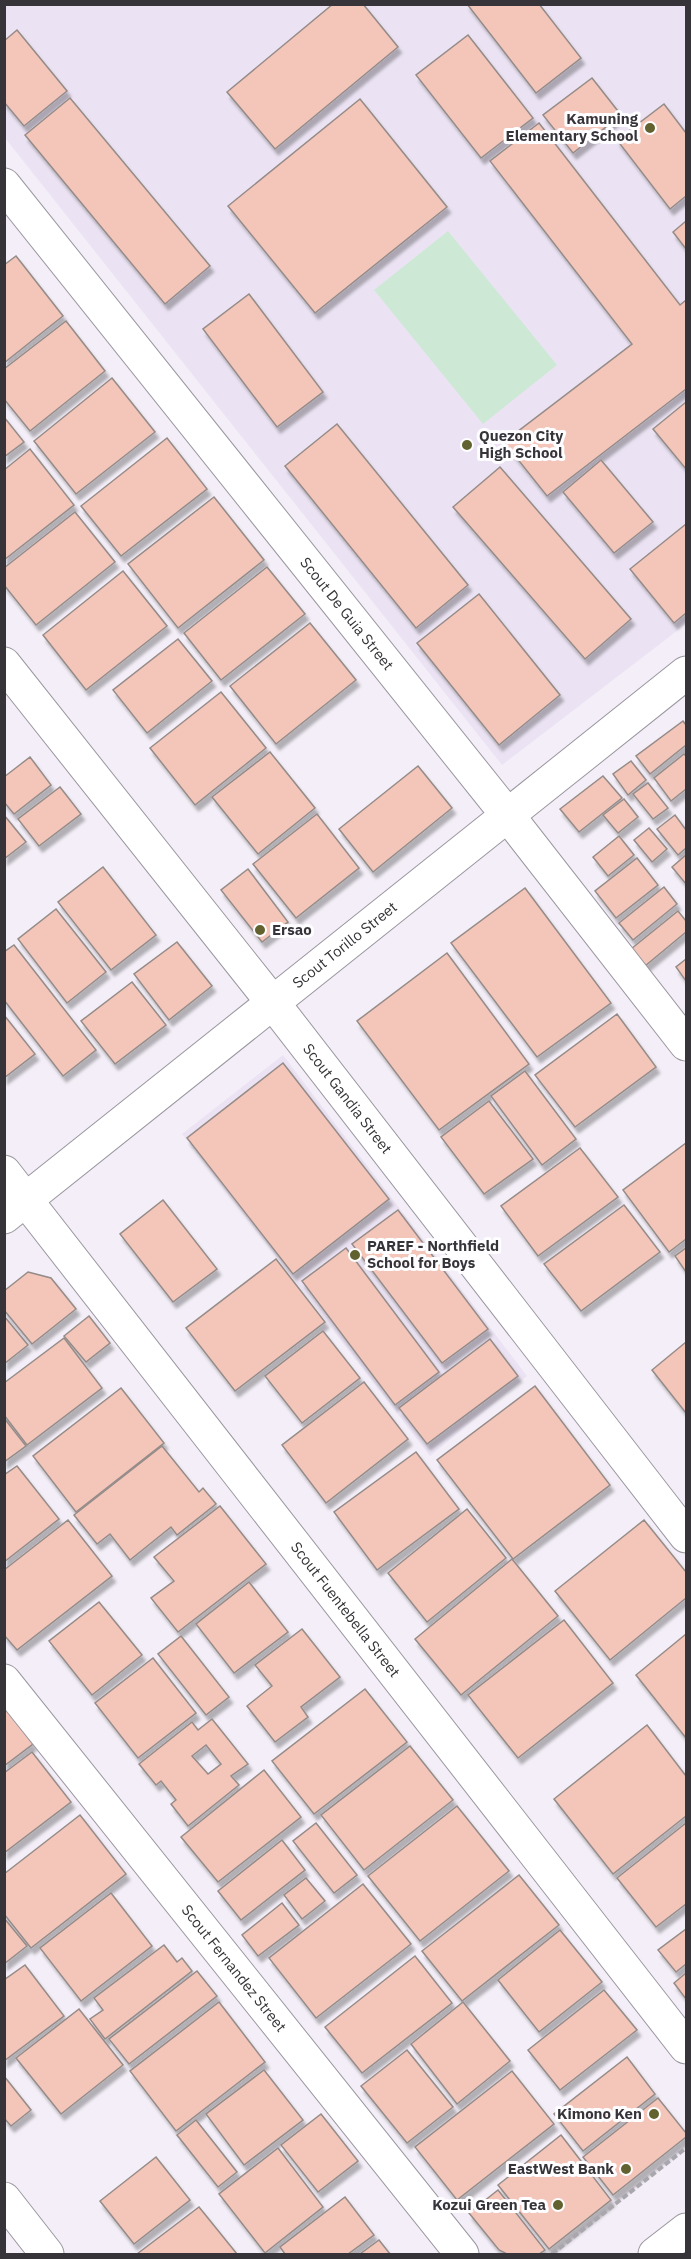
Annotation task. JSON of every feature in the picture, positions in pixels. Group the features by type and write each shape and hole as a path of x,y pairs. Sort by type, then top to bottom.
{"street":[{"name":"Scout De Guia Street","path":"4,185 509,816 687,1044"},
{"name":"Scout Gandia Street","path":"4,664 273,1003 687,1536"},
{"name":"Scout Torillo Street","path":"16,1208 687,673"},
{"name":"Scout Fuentebella Street","path":"4,1172 16,1208 687,2047"},
{"name":"Scout Fernandez Street","path":"4,1681 462,2254"},
{"path":"4,2199 47,2254"},
{"path":"655,2254 687,2230"}],"path":[{"path":"552,2254 687,2148"}],"shaded area":[{"name":"Quezon City High School","path":"5,5 686,5 686,624 502,765 5,138"},
{"name":"PAREF - Northfield School for Boys","path":"283,1055 527,1376 430,1456 182,1134"}],"green space":[{"path":"448,231 557,365 483,424 374,290"}],"building":[{"path":"333,4 363,4 398,47 275,149 227,92"},
{"path":"467,4 539,4 581,58 536,93"},
{"path":"17,30 67,91 24,126 4,102 4,41"},
{"path":"468,35 533,118 481,158 416,75"},
{"path":"592,78 621,115 573,153 543,115"},
{"path":"70,98 210,266 165,304 25,135"},
{"path":"360,99 447,207 315,313 228,206"},
{"path":"664,104 686,133 686,196 670,209 617,140"},
{"path":"539,123 680,305 686,300 686,389 547,496 504,442 632,344 490,161"},
{"path":"686,221 686,249 673,232"},
{"path":"16,256 63,316 4,363 4,265"},
{"path":"249,294 323,392 277,427 203,329"},
{"path":"66,321 105,371 30,431 4,399 4,369"},
{"path":"112,378 155,432 76,494 34,441"},
{"path":"686,402 686,469 653,429"},
{"path":"4,417 24,442 4,457"},
{"path":"337,424 468,585 416,628 285,466"},
{"path":"167,438 207,489 121,556 81,506"},
{"path":"30,449 74,505 4,560 4,470"},
{"path":"601,460 653,522 614,553 563,492"},
{"path":"500,467 631,619 585,659 453,507"},
{"path":"214,497 264,560 178,628 128,564"},
{"path":"75,512 115,562 36,625 4,585 4,568"},
{"path":"686,524 686,613 674,623 630,569"},
{"path":"267,567 305,614 221,680 184,633"},
{"path":"123,571 167,626 86,690 43,635"},
{"path":"479,594 560,695 499,745 417,643"},
{"path":"310,623 356,680 276,744 230,686"},
{"path":"178,639 212,681 147,733 113,690"},
{"path":"221,692 266,748 195,805 150,748"},
{"path":"683,721 686,725 686,745 650,774 636,756"},
{"path":"270,752 315,808 258,854 212,797"},
{"path":"684,754 686,756 686,789 671,801 654,778"},
{"path":"30,757 51,785 14,814 4,802 4,777"},
{"path":"631,761 646,780 628,795 613,774"},
{"path":"418,766 452,808 373,872 339,829"},
{"path":"603,776 622,798 579,832 560,809"},
{"path":"648,783 668,808 653,819 633,794"},
{"path":"60,787 81,814 39,846 18,819"},
{"path":"624,799 638,817 618,833 603,815"},
{"path":"317,814 359,868 296,918 253,864"},
{"path":"4,815 26,842 4,859"},
{"path":"675,815 686,830 686,848 678,855 657,829"},
{"path":"649,828 667,849 652,862 634,840"},
{"path":"619,836 634,855 608,876 593,857"},
{"path":"686,855 686,884 672,867"},
{"path":"637,858 658,885 616,918 595,891"},
{"path":"103,867 156,935 111,970 58,902"},
{"path":"248,869 288,922 262,942 221,890"},
{"path":"664,887 677,904 633,940 619,923"},
{"path":"525,888 611,1003 537,1057 451,943"},
{"path":"56,909 106,972 67,1003 18,939"},
{"path":"678,911 686,921 686,932 645,966 631,949"},
{"path":"177,942 212,986 169,1020 134,974"},
{"path":"14,945 96,1050 63,1076 4,1000 4,952"},
{"path":"447,953 529,1064 439,1130 357,1021"},
{"path":"686,959 686,981 676,967"},
{"path":"132,982 166,1025 115,1064 81,1021"},
{"path":"617,1014 656,1067 575,1127 535,1075"},
{"path":"4,1015 35,1054 4,1078"},
{"path":"283,1063 389,1199 293,1274 187,1138"},
{"path":"525,1071 576,1139 542,1165 491,1096"},
{"path":"489,1101 533,1159 484,1194 441,1137"},
{"path":"686,1143 686,1239 669,1252 623,1190"},
{"path":"580,1148 618,1197 538,1256 501,1206"},
{"path":"163,1200 217,1269 173,1302 120,1234"},
{"path":"624,1205 660,1252 581,1311 544,1264"},
{"path":"398,1210 488,1329 442,1363 352,1244"},
{"path":"346,1248 439,1372 395,1405 302,1281"},
{"path":"686,1248 686,1272 675,1256"},
{"path":"276,1259 325,1322 235,1391 186,1328"},
{"path":"28,1272 51,1278 76,1309 32,1344 4,1310 4,1291"},
{"path":"4,1316 28,1345 4,1364"},
{"path":"89,1316 110,1343 86,1362 64,1336"},
{"path":"323,1331 360,1378 302,1423 265,1376"},
{"path":"64,1338 102,1388 27,1445 4,1415 4,1383"},
{"path":"490,1339 518,1376 427,1444 399,1408"},
{"path":"686,1342 686,1413 652,1370"},
{"path":"364,1382 408,1439 326,1503 282,1445"},
{"path":"535,1386 610,1485 513,1559 437,1460"},
{"path":"121,1388 164,1443 76,1512 33,1456"},
{"path":"4,1418 26,1446 4,1462"},
{"path":"162,1446 199,1492 203,1488 216,1504 177,1535 171,1527 130,1560 110,1534 97,1544 74,1515"},
{"path":"416,1452 459,1509 377,1570 334,1512"},
{"path":"17,1466 59,1519 4,1562 4,1475"},
{"path":"220,1506 266,1564 178,1632 151,1598 174,1581 154,1557"},
{"path":"467,1509 506,1558 427,1622 388,1573"},
{"path":"68,1520 112,1576 17,1650 4,1635 4,1570"},
{"path":"644,1520 686,1572 686,1598 610,1660 555,1591"},
{"path":"512,1559 558,1616 461,1695 415,1639"},
{"path":"249,1582 288,1632 234,1673 196,1624"},
{"path":"99,1602 142,1655 92,1695 49,1641"},
{"path":"564,1620 613,1683 518,1758 468,1695"},
{"path":"302,1629 340,1677 301,1707 308,1717 275,1742 247,1706 272,1686 255,1665"},
{"path":"686,1634 686,1738 636,1675"},
{"path":"181,1636 229,1697 206,1715 158,1654"},
{"path":"153,1658 196,1713 138,1758 95,1703"},
{"path":"365,1689 407,1742 314,1814 272,1761"},
{"path":"4,1706 33,1744 4,1766"},
{"path":"212,1719 248,1764 231,1776 239,1785 188,1826 171,1804 176,1800 161,1781 156,1785 139,1764 192,1722 198,1730","holes":["206,1745 221,1764 208,1774 192,1756"]},
{"path":"647,1725 686,1776 686,1816 613,1874 554,1799"},
{"path":"410,1746 453,1800 364,1870 321,1815"},
{"path":"32,1752 71,1802 4,1853 4,1773"},
{"path":"264,1770 301,1817 218,1882 181,1837"},
{"path":"457,1806 509,1871 420,1941 368,1876"},
{"path":"80,1815 126,1874 31,1948 4,1914 4,1874"},
{"path":"316,1823 357,1875 334,1893 293,1841"},
{"path":"686,1823 686,1904 656,1927 617,1878"},
{"path":"282,1840 305,1870 241,1920 218,1891"},
{"path":"519,1875 559,1925 462,2001 422,1951"},
{"path":"306,1878 325,1901 302,1919 284,1895"},
{"path":"363,1884 411,1944 316,2018 269,1958"},
{"path":"111,1893 152,1946 81,2001 40,1948"},
{"path":"282,1903 299,1925 258,1956 242,1935"},
{"path":"4,1918 27,1946 4,1964"},
{"path":"686,1929 686,1964 676,1972 658,1950"},
{"path":"560,1930 602,1982 539,2032 498,1980"},
{"path":"164,1945 177,1962 182,1958 192,1971 105,2039 90,2019 103,2010 94,1998"},
{"path":"415,1956 452,2003 362,2073 325,2027"},
{"path":"25,1965 64,2016 4,2061 4,1980"},
{"path":"197,1971 217,1996 129,2064 109,2039"},
{"path":"686,1973 686,1999 674,1983"},
{"path":"604,1990 637,2030 560,2090 528,2050"},
{"path":"219,2002 265,2062 176,2131 130,2071"},
{"path":"463,2002 510,2061 457,2104 411,2044"},
{"path":"79,2009 123,2065 61,2114 16,2058"},
{"path":"407,2050 453,2107 407,2143 361,2086"},
{"path":"627,2057 655,2094 583,2151 554,2114"},
{"path":"264,2070 303,2120 244,2165 206,2114"},
{"path":"512,2071 554,2124 457,2200 415,2147"},
{"path":"4,2076 31,2110 11,2126 4,2118"},
{"path":"658,2098 686,2133 686,2137 613,2195 583,2157"},
{"path":"321,2114 358,2161 318,2192 281,2145"},
{"path":"196,2120 237,2172 218,2187 177,2135"},
{"path":"561,2135 611,2200 549,2249 498,2185"},
{"path":"278,2148 323,2207 265,2253 219,2194"},
{"path":"156,2157 190,2200 134,2244 100,2201"},
{"path":"498,2190 545,2250 539,2254 507,2254 499,2250 469,2213"},
{"path":"345,2197 374,2235 348,2254 285,2254 280,2247"},
{"path":"199,2207 237,2254 137,2254"},
{"path":"379,2240 390,2254 360,2254"}],"place":[{"name":"Kamuning Elementary School","path":"650,128"},
{"name":"Quezon City High School","path":"467,445"},
{"name":"Ersao","path":"260,930"},
{"name":"PAREF - Northfield School for Boys","path":"355,1255"},
{"name":"Kimono Ken","path":"654,2114"},
{"name":"EastWest Bank","path":"626,2169"},
{"name":"Kozui Green Tea","path":"558,2205"}]}
